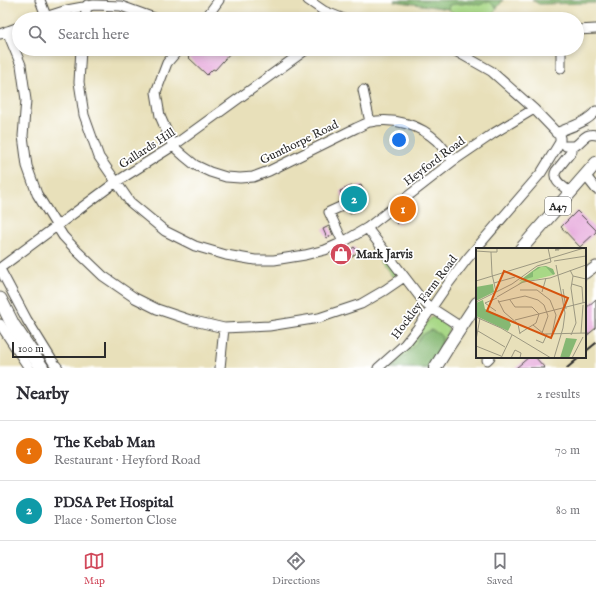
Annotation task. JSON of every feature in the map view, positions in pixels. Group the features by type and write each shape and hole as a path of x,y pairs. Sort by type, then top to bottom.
{"highway":[{"path":"0,299 13,325 42,368"}],"main road":[{"name":"A47","path":"522,248 596,163"},
{"path":"435,368 476,304"}],"street":[{"path":"40,0 42,12"},
{"path":"210,12 219,0"},
{"path":"308,0 326,12"},
{"path":"61,12 94,5 121,6 138,12"},
{"path":"86,12 87,6"},
{"path":"584,30 596,29"},
{"path":"4,33 12,48"},
{"path":"16,56 21,65 26,100 23,136 27,166 37,194 63,236 78,252 103,276 135,298 157,309 190,320 224,328 270,326 320,318 360,304 404,277"},
{"name":"Heyford Road","path":"81,56 79,82 84,116 99,157 130,202 165,231 195,246 220,254 255,260 274,260 305,255 325,250 343,242 366,228 453,161 494,133 534,109"},
{"path":"173,56 167,63 156,92 160,116 173,146"},
{"name":"Gallards Hill","path":"1,270 116,182 173,146 297,56"},
{"path":"464,56 491,71 534,109 556,133 560,138 560,142 565,146 572,147 577,145 586,135 596,135"},
{"path":"561,56 562,68"},
{"path":"363,90 370,122"},
{"path":"556,133 586,120 596,111"},
{"name":"Gunthorpe Road","path":"173,146 195,165 226,177 240,178 269,172 356,128 370,122 386,121 404,123 429,135 438,142 453,161"},
{"name":"Hockley Farm Road","path":"476,248 541,173 560,142"},
{"path":"570,192 557,181 554,176 556,171 572,151 572,147"},
{"path":"585,175 596,189"},
{"path":"340,207 329,212 343,242"},
{"path":"366,228 422,301 461,327"},
{"name":"Hockley Farm Road","path":"378,368 405,344 448,284 476,249"},
{"path":"586,273 596,266"},
{"path":"1,270 27,320 58,368"},
{"path":"0,324 29,368"},
{"path":"220,368 224,328"}],"green space":[{"path":"394,0 503,0 498,7 495,7 490,2 479,5 460,3 449,5 448,9"},
{"path":"532,0 596,0 596,3 539,4"},
{"path":"490,1 495,7 498,7 494,12 452,12 448,9 449,5"},
{"path":"382,252 396,271 395,280 377,256"},
{"path":"434,317 440,318 444,321 449,330 429,368 385,368 414,340 428,321"},
{"path":"431,330 442,337 441,348 430,368 393,368 409,352 422,335"}],"building":[{"path":"227,56 215,70 213,69 207,75 188,57"},
{"path":"361,185 367,197 360,201 363,208 350,214 340,191 352,186 354,188"},
{"path":"406,208 411,214 397,224 392,218"},
{"path":"577,211 596,230 596,232 580,247 561,227"},
{"path":"329,226 333,235 327,238 323,229"},
{"path":"354,247 358,252 344,262 340,257"},
{"path":"596,299 596,328 586,336 586,308"},
{"path":"528,358 536,358 545,368 516,368"}],"railway":[{"path":"586,351 596,343"},
{"path":"567,368 579,358"}],"place":[{"name":"PDSA Pet Hospital","path":"354,199"},
{"name":"The Kebab Man","path":"403,209"},
{"name":"Mark Jarvis","path":"341,254"}]}
